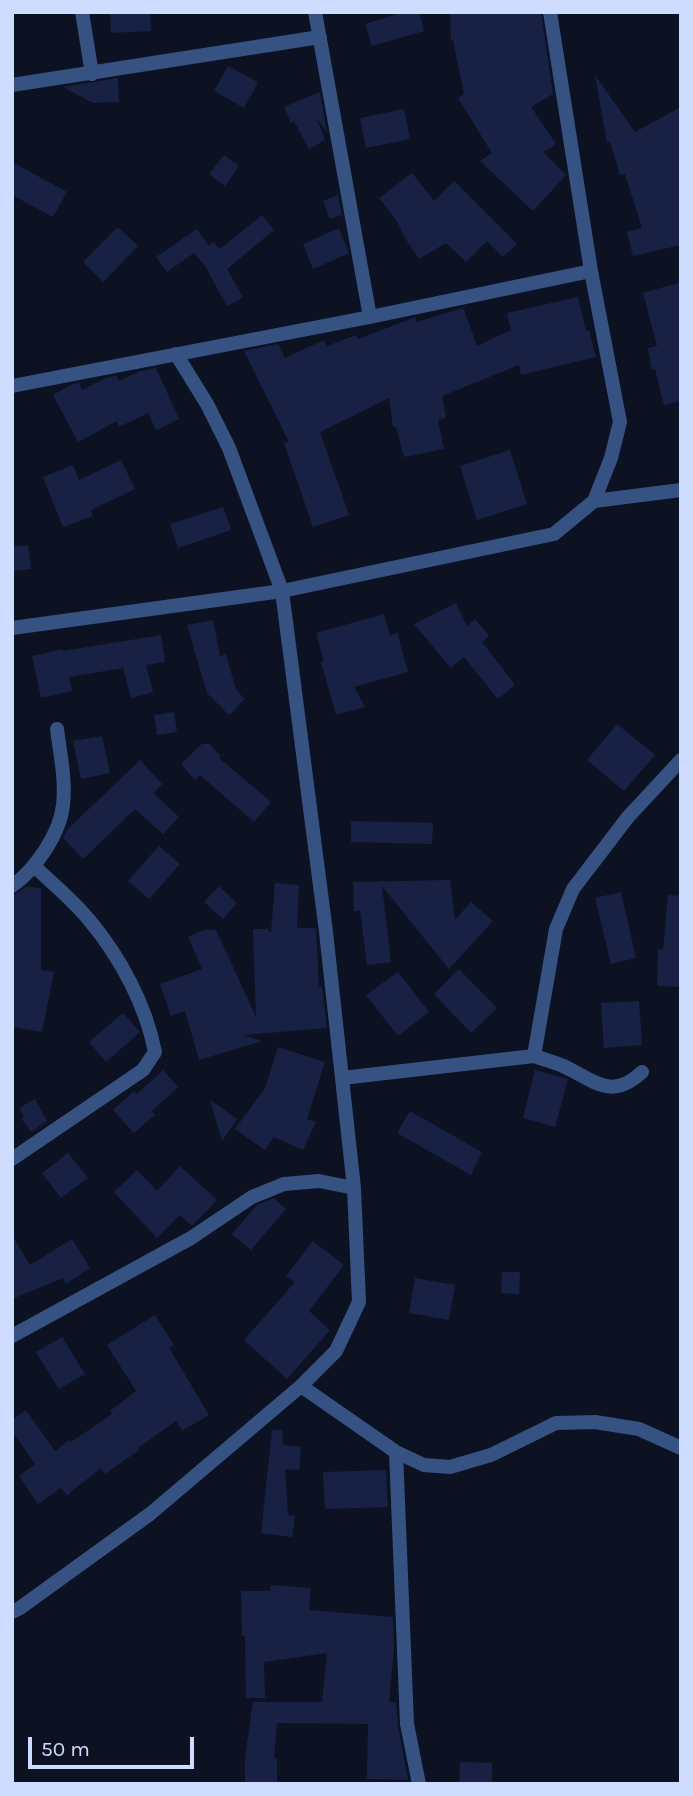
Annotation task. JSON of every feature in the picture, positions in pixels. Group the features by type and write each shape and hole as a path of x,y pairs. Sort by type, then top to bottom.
{"street":[{"path":"82,12 92,74"},
{"path":"315,12 370,317"},
{"path":"12,628 282,591 554,534 594,501 611,458 621,422 591,271 550,12"},
{"path":"12,85 320,37"},
{"path":"12,386 591,271"},
{"path":"12,1612 150,1514 301,1386 335,1350 359,1302 354,1188 326,932 282,591 229,448 207,404 176,354"},
{"path":"594,501 681,490"},
{"path":"12,886 35,867 52,835 63,806 57,729"},
{"path":"534,1056 556,929 573,889 628,817 681,760"},
{"path":"12,1159 143,1070 155,1052 151,1032 119,961 89,919 35,867"},
{"path":"342,1078 534,1056 562,1065 597,1085 615,1087 631,1082 642,1072"},
{"path":"12,1336 191,1238 252,1197 284,1184 320,1181 354,1188"},
{"path":"301,1386 397,1452 424,1465 450,1467 491,1455 556,1423 595,1422 639,1429 681,1448"},
{"path":"397,1452 407,1724 419,1784"}],"building":[{"path":"110,12 150,12 151,31 111,33"},
{"path":"404,12 419,12 424,31 372,46 365,24"},
{"path":"450,12 541,12 553,94 531,107 556,144 543,152 566,175 533,211 480,161 492,153 458,98 464,94 453,40 451,41"},
{"path":"228,66 258,82 244,108 214,91"},
{"path":"595,75 635,132 681,107 681,245 633,256 627,232 642,228 625,174 620,175 610,142 607,143"},
{"path":"118,78 119,102 93,103 63,87"},
{"path":"320,92 327,132 317,119 325,140 309,149 294,121 291,123 284,107"},
{"path":"404,109 410,139 366,148 360,118"},
{"path":"224,155 239,166 225,186 209,174"},
{"path":"12,162 67,192 53,217 12,195"},
{"path":"412,173 434,201 454,181 517,244 503,257 487,241 466,262 446,243 419,259 397,221 379,198"},
{"path":"338,195 342,215 330,219 323,201"},
{"path":"262,215 274,230 227,269 243,297 227,306 205,266 194,253 167,272 156,257 197,229 209,246 213,242 220,249"},
{"path":"118,227 138,246 103,282 83,262"},
{"path":"339,228 349,253 313,269 303,244"},
{"path":"681,282 681,401 664,405 655,369 652,370 648,348 657,346 643,293"},
{"path":"578,297 586,331 589,330 596,357 521,375 519,365 442,396 446,418 438,420 444,449 404,457 396,427 393,427 389,398 320,432 349,515 313,527 284,443 289,442 244,351 278,344 285,358 324,340 327,346 356,335 358,339 415,317 417,322 463,308 477,346 511,330 507,313"},
{"path":"156,368 179,419 156,430 148,413 119,427 117,421 78,442 53,395 73,384 79,383 82,390 108,377 117,376 119,381 141,371"},
{"path":"510,450 527,504 477,520 460,466"},
{"path":"121,460 135,489 91,510 93,516 63,527 43,477 73,465 79,480"},
{"path":"223,507 231,530 178,548 170,524"},
{"path":"28,545 31,569 12,571 12,547"},
{"path":"456,603 467,626 475,619 489,636 482,642 515,685 498,699 464,657 451,668 414,624"},
{"path":"384,614 390,636 397,632 408,672 354,687 365,707 336,715 316,633"},
{"path":"213,620 220,656 226,654 236,690 245,699 229,715 207,693 187,625"},
{"path":"161,635 165,662 146,665 153,692 131,698 123,668 69,677 72,691 41,698 32,656"},
{"path":"174,712 177,732 157,735 154,715"},
{"path":"617,724 655,755 624,791 587,760"},
{"path":"102,736 110,773 81,779 73,741"},
{"path":"202,744 209,744 221,756 219,758 271,802 254,822 200,775 195,780 181,764"},
{"path":"140,760 162,784 153,793 179,817 163,834 135,809 83,859 63,838 67,830"},
{"path":"351,821 433,823 432,844 351,842"},
{"path":"159,846 180,864 149,899 128,881"},
{"path":"450,880 455,920 471,902 493,921 449,969 382,886 391,962 367,965 360,911 354,911 353,882"},
{"path":"275,883 299,885 297,928 316,928 319,987 322,987 327,1028 244,1035 262,1041 199,1060 185,1011 171,1016 160,984 202,969 188,937 204,930 216,930 256,1017 253,929 267,929 271,933"},
{"path":"219,886 237,903 223,919 204,902"},
{"path":"26,887 41,888 41,970 54,972 42,1032 12,1027 14,895"},
{"path":"621,892 636,958 611,964 595,898"},
{"path":"668,895 681,896 681,987 657,986 658,949 663,950"},
{"path":"459,969 497,1008 471,1033 434,994"},
{"path":"398,972 429,1012 398,1036 366,995"},
{"path":"639,1001 642,1045 604,1048 601,1003"},
{"path":"123,1013 140,1032 106,1062 89,1042"},
{"path":"278,1047 325,1062 307,1119 316,1122 303,1150 274,1137 265,1150 235,1129 265,1088"},
{"path":"163,1070 178,1087 152,1111 155,1115 134,1133 113,1110 134,1091 137,1094"},
{"path":"535,1070 568,1079 555,1127 523,1118"},
{"path":"35,1099 47,1121 31,1132 21,1118 24,1116 19,1108"},
{"path":"210,1100 237,1119 222,1141"},
{"path":"410,1111 482,1152 471,1175 397,1133"},
{"path":"68,1153 88,1178 61,1198 42,1173"},
{"path":"180,1166 217,1200 192,1226 180,1215 157,1238 114,1192 137,1170 157,1191"},
{"path":"274,1198 286,1209 251,1250 232,1234 257,1205"},
{"path":"12,1235 30,1265 72,1239 90,1268 66,1284 63,1278 12,1299"},
{"path":"313,1241 344,1265 309,1311 330,1330 287,1379 244,1340 295,1282 286,1276"},
{"path":"502,1272 520,1272 519,1294 501,1293"},
{"path":"415,1278 455,1285 449,1320 409,1313"},
{"path":"155,1315 174,1345 169,1348 209,1415 182,1431 176,1421 105,1474 101,1468 67,1495 61,1488 38,1504 19,1476 35,1464 12,1431 12,1420 26,1410 55,1451 112,1414 110,1411 136,1391 107,1345"},
{"path":"62,1337 85,1374 59,1389 36,1352"},
{"path":"272,1430 282,1430 283,1445 301,1447 299,1470 285,1469 288,1515 295,1516 292,1537 261,1533"},
{"path":"386,1470 388,1507 325,1509 323,1472"},
{"path":"271,1585 311,1588 309,1610 393,1617 394,1649 389,1702 396,1702 408,1780 367,1779 368,1724 277,1723 274,1758 277,1758 277,1784 245,1784 245,1758 253,1702 322,1702 327,1653 264,1662 265,1698 246,1698 241,1591 270,1591"},
{"path":"460,1762 492,1763 492,1784 459,1784"}]}
